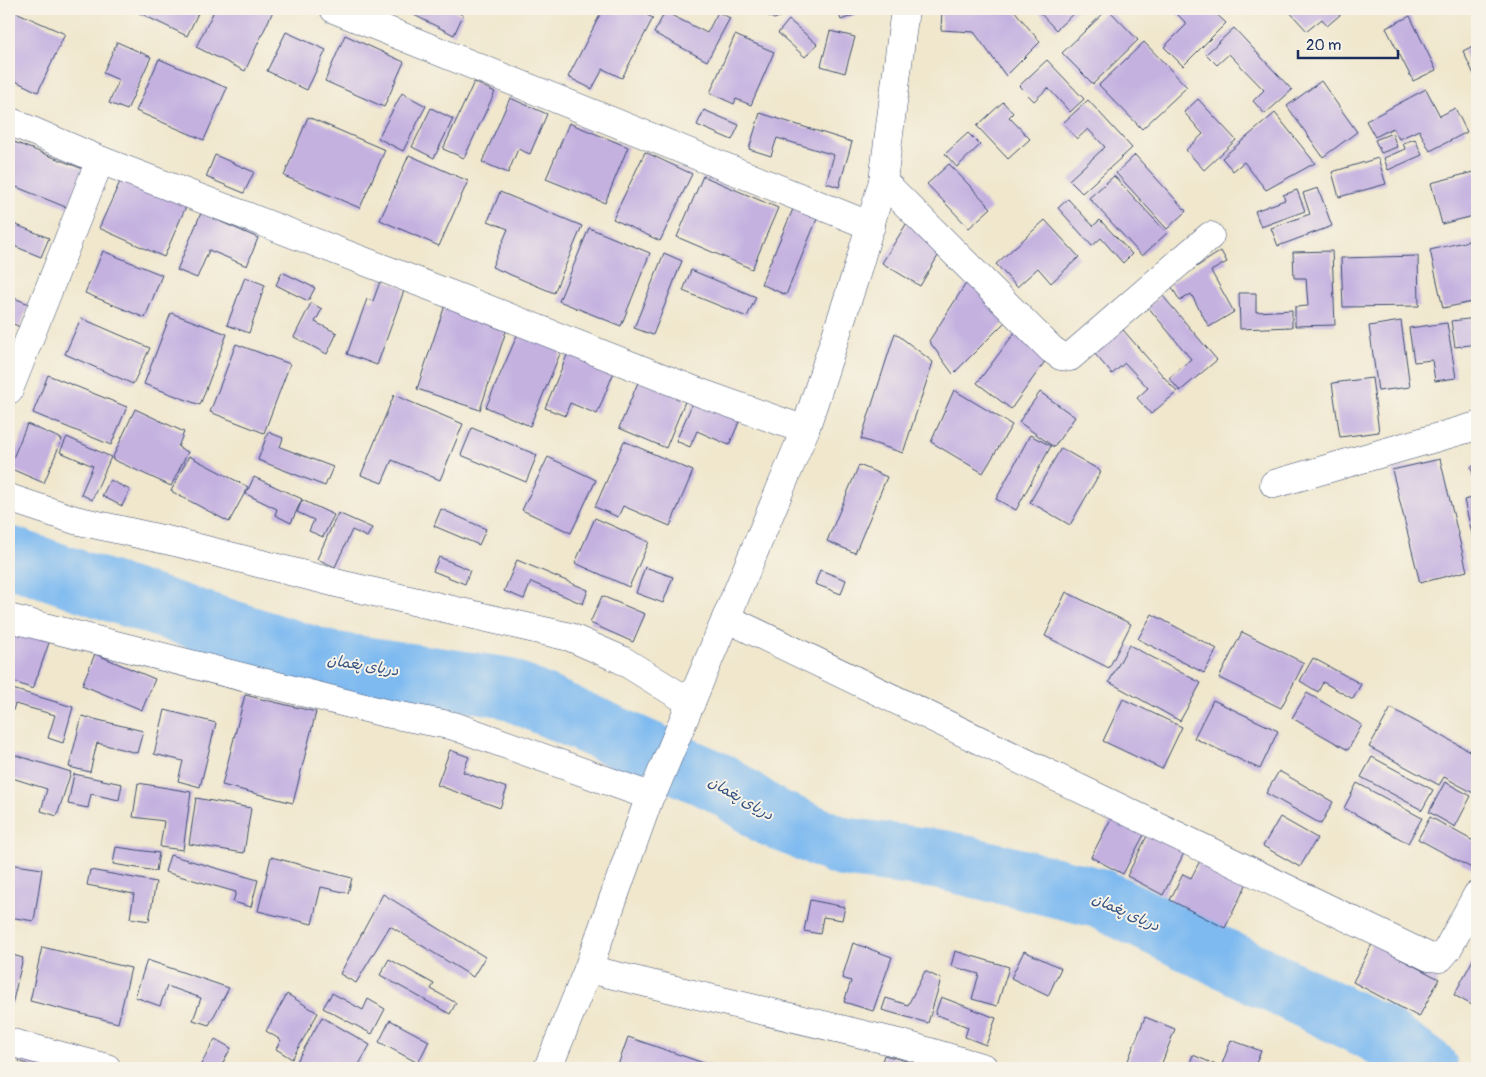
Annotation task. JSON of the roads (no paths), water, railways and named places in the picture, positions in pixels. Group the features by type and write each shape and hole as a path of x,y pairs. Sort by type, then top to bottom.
{"street":[{"path":"334,9 871,226"},
{"path":"548,1068 588,968 652,792 680,730 805,430 871,226 882,181 905,9"},
{"path":"9,121 100,160 455,296 701,394 805,430"},
{"path":"9,390 100,160"},
{"path":"882,181 1051,349 1061,356 1070,357 1210,236"},
{"path":"1274,484 1477,426"},
{"path":"9,498 75,520 175,542 348,586 570,636 622,660 690,703"},
{"path":"9,618 385,713 454,726 652,792"},
{"path":"726,618 1429,957 1440,958 1447,950 1477,895"},
{"path":"588,968 899,1043 984,1068"},
{"path":"9,1042 107,1068"}],"waterway":[{"name":"دریای پغمان","path":"9,556 121,595 328,661 504,687 722,784 769,816 842,847 943,860 1099,898 1375,1032 1428,1068"}]}
